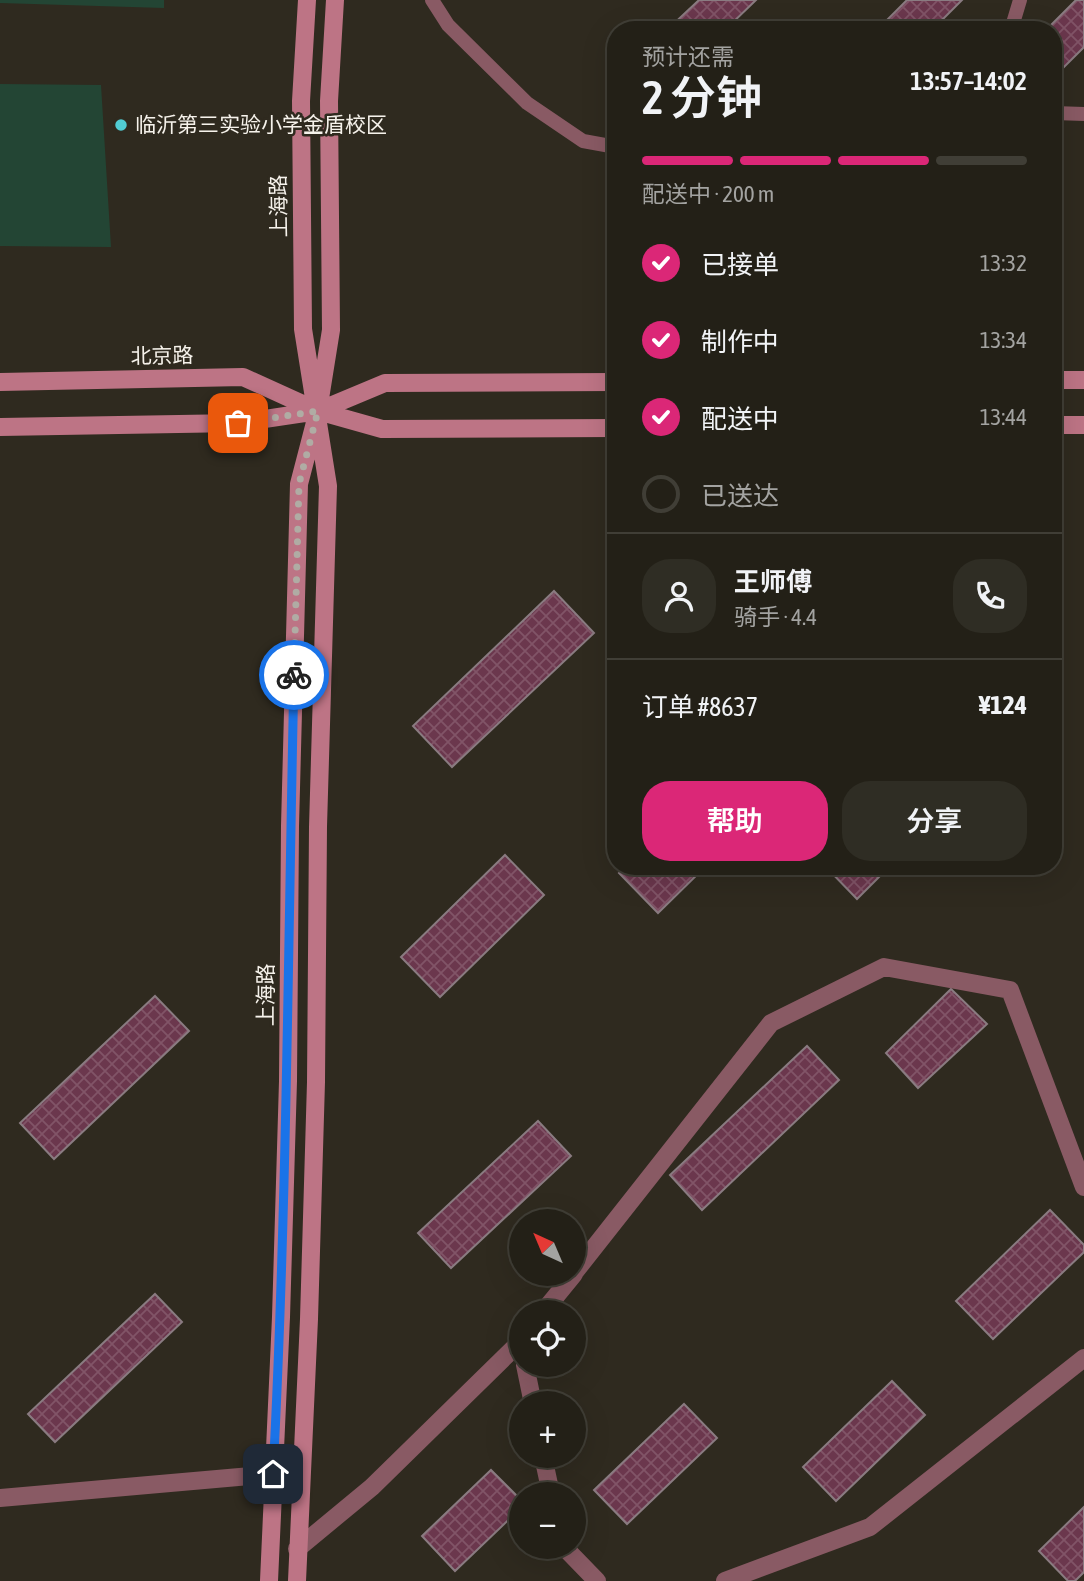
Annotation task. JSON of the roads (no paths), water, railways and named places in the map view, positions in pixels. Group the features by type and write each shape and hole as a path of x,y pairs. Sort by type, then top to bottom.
{"street":[{"name":"上海路","path":"297,1581 316,1082 318,827 328,486 303,329 301,101 307,0"},
{"name":"上海路","path":"269,1581 281,1317 299,484 318,411 331,330 329,101 335,0"},
{"name":"北京路","path":"0,382 243,377 318,411 382,429 607,428"},
{"path":"1062,380 1084,380"},
{"name":"北京路","path":"0,427 238,423 318,411 384,383 607,382"},
{"path":"1062,425 1084,425"},
{"path":"586,1259 771,1023 884,967 1010,990 1084,1186"},
{"path":"553,1300 564,1286"},
{"path":"297,1549 372,1487 509,1355"},
{"path":"725,1581 749,1578 870,1527 1084,1358"},
{"path":"0,1498 273,1474"},
{"path":"576,1559 597,1581"}],"lane":[{"path":"432,0 448,26 527,103 583,141 607,145"},
{"path":"1014,21 1020,0"},
{"path":"1062,113 1084,114"}],"place":[{"name":"临沂第三实验小学金盾校区","path":"121,125"}]}
